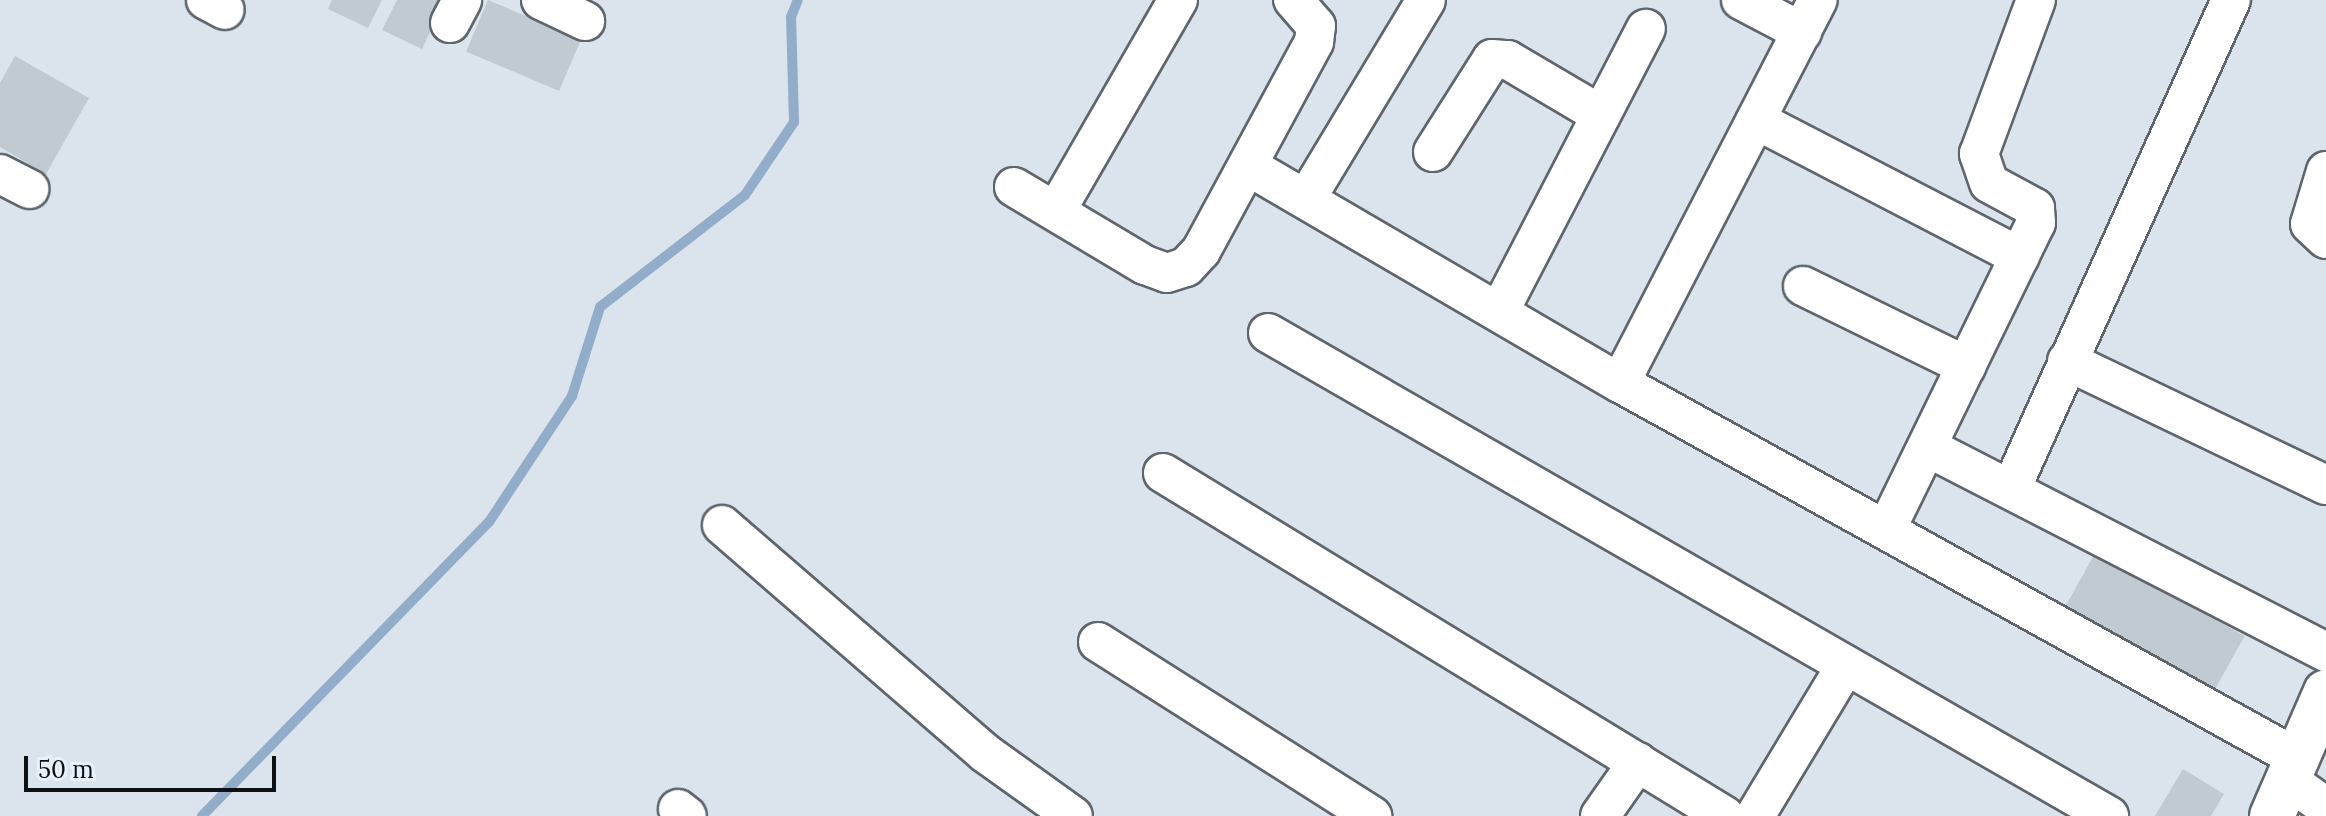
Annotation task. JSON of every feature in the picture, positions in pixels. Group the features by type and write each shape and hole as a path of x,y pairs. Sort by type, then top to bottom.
{"main road":[{"path":"2286,785 2326,692"}],"street":[{"path":"541,0 585,21"},
{"path":"1056,211 1178,0"},
{"path":"1014,187 1167,273 1201,251 1314,42 1316,26 1293,0"},
{"path":"1306,199 1426,0"},
{"path":"1620,383 1810,16 1741,0"},
{"path":"1886,530 2036,223 2035,208 1989,183 1979,154 2036,0"},
{"path":"2011,489 2231,0"},
{"path":"1499,312 1646,29"},
{"path":"1433,152 1492,59 1508,60 1601,115"},
{"path":"1756,120 2020,257"},
{"path":"1248,166 1620,383 1886,530 2286,785 2326,807"},
{"path":"2326,171 2310,224 2326,239"},
{"path":"1803,286 1966,366"},
{"path":"1268,333 2109,816"},
{"path":"2067,361 2326,485"},
{"path":"1927,447 2326,652"},
{"path":"1163,473 1725,816"},
{"path":"722,525 861,650 1050,810"},
{"path":"1098,642 1372,816"},
{"path":"1755,816 1846,665"},
{"path":"1600,816 1638,762"}],"building":[{"path":"332,0 382,0 368,28 328,9"},
{"path":"397,0 445,0 422,49 382,30"},
{"path":"488,0 581,39 559,91 466,52"},
{"path":"15,56 89,98 46,174 0,147 0,83"},
{"path":"2095,553 2245,636 2214,692 2064,609"},
{"path":"2183,769 2224,794 2211,816 2155,816"}],"waterway":[{"path":"202,816 489,522 572,396 600,307 745,195 794,122 791,17 798,0"}]}
